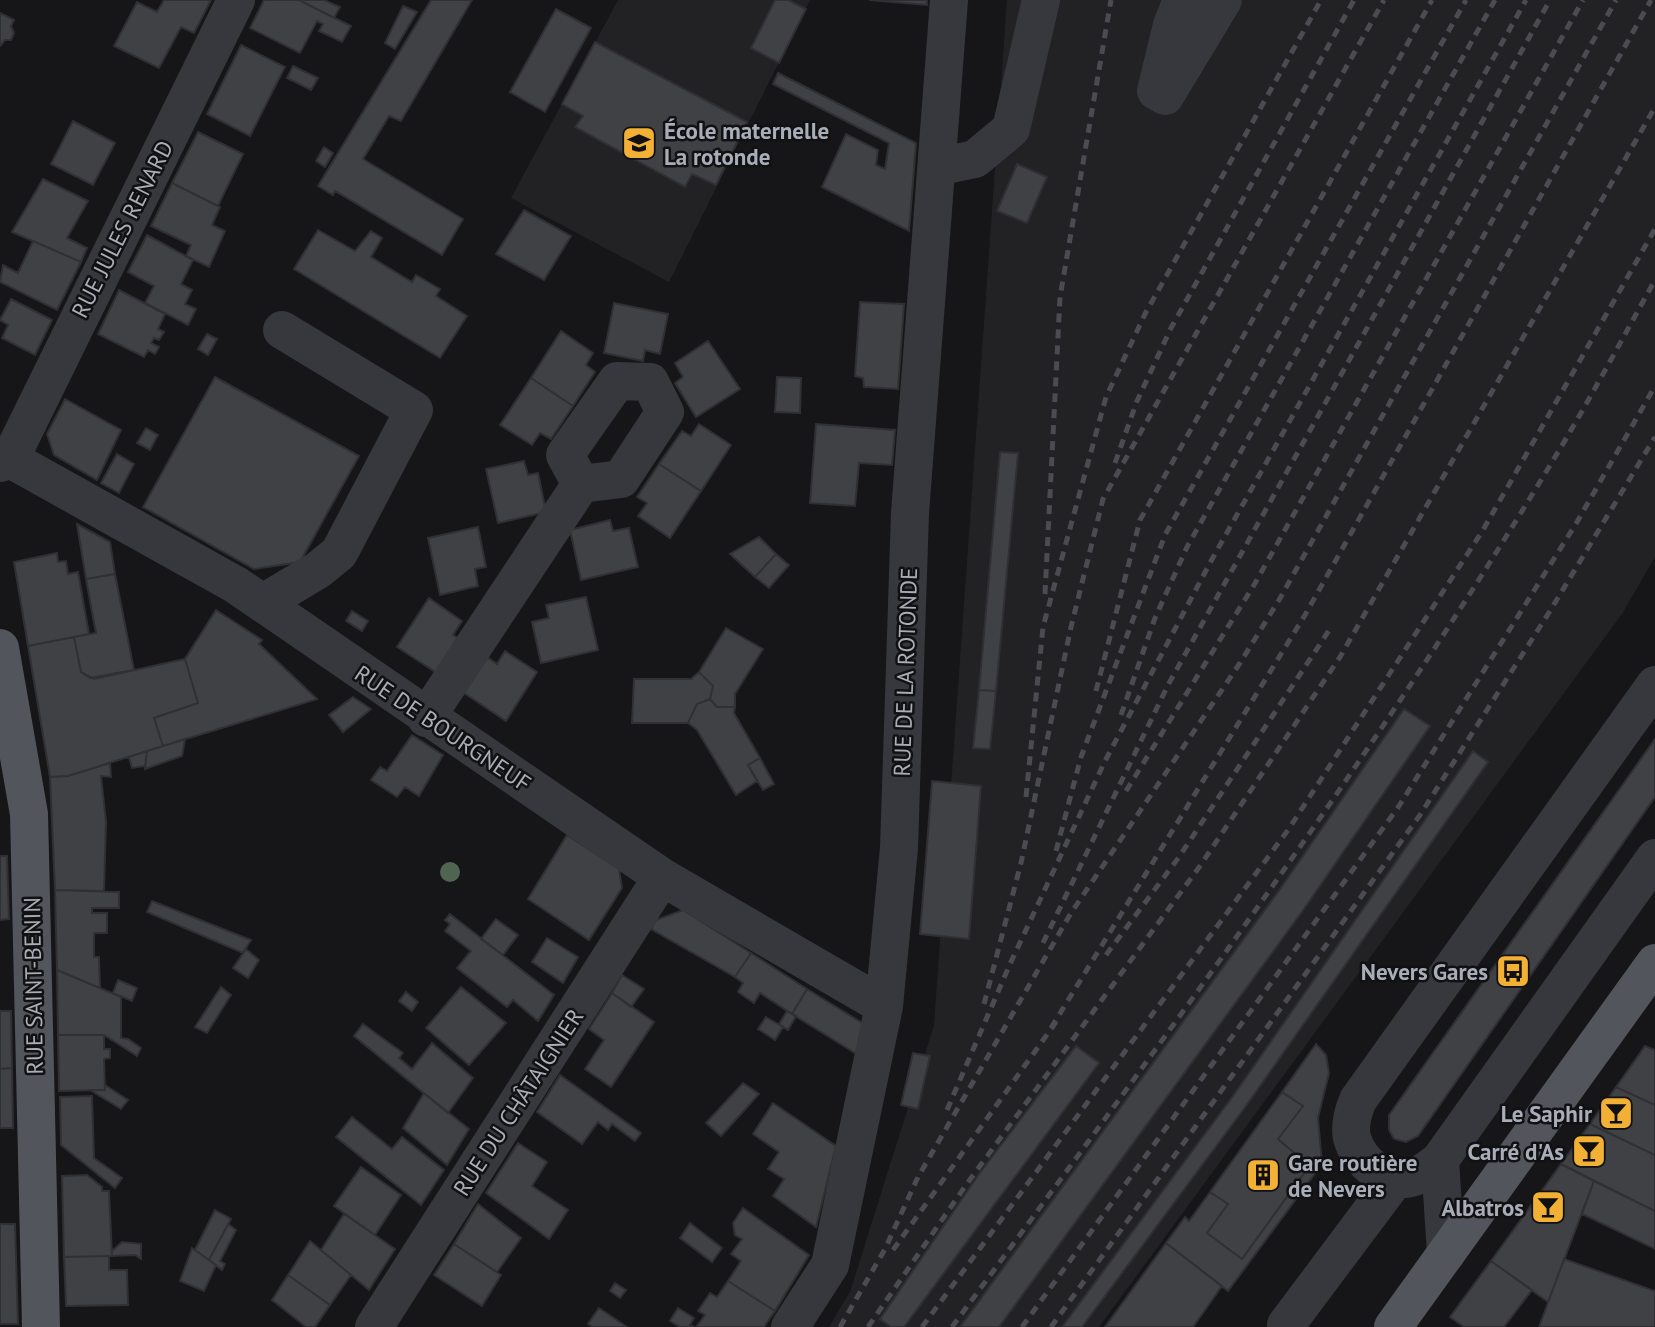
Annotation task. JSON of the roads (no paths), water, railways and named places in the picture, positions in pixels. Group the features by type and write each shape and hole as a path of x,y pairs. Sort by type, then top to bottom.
{"main road":[{"name":"RUE SAINT-BENIN","path":"0,648 29,814 41,1327"},
{"path":"1393,1327 1655,963"}],"street":[{"name":"RUE JULES RENARD","path":"5,461 236,0"},
{"name":"RUE DE LA ROTONDE","path":"790,1327 830,1265 884,1006 896,905 911,513 949,0"},
{"path":"937,167 975,159 1011,129 1041,0"},
{"path":"1182,0 1172,25 1156,91 1166,96 1223,0"},
{"path":"263,603 318,570 339,553 414,410 282,330"},
{"name":"RUE DE BOURGNEUF","path":"5,461 236,585 426,718 662,877 884,1006"},
{"path":"426,718 581,484"},
{"path":"1655,685 1358,1100 1351,1117 1352,1138 1373,1169 1384,1176 1409,1179 1440,1160 1655,858"},
{"name":"RUE DU CHÂTAIGNIER","path":"374,1327 662,877"},
{"path":"1440,1160 1446,1254"},
{"path":"1289,1327 1286,1325 1396,1178"}],"railway":[{"path":"1045,594 1060,297 1111,0"},
{"path":"1026,797 1043,627 1106,397 1145,314 1321,0"},
{"path":"1115,463 1137,401 1171,328 1354,0"},
{"path":"984,1004 1021,863 1071,627 1103,499 1384,0"},
{"path":"1096,691 1140,520 1432,0"},
{"path":"1056,851 1081,757 1165,535 1466,0"},
{"path":"1121,715 1155,618 1187,547 1495,0"},
{"path":"947,1110 1010,964 1105,761 1211,561 1526,0"},
{"path":"1043,943 1168,685 1550,0"},
{"path":"1126,791 1254,585 1583,0"},
{"path":"840,1327 885,1249 918,1177 1071,913 1240,663 1279,600 1616,0"},
{"path":"1051,1028 1305,615 1651,0"},
{"path":"868,1327 966,1185 1200,866 1340,657 1655,107"},
{"path":"922,1327 1288,830 1483,530 1655,229"},
{"path":"952,1327 1262,901 1411,684 1552,462 1655,280"},
{"path":"1022,1327 1399,806 1577,522 1655,386"},
{"path":"1051,1327 1420,815 1550,611 1655,437"},
{"path":"1106,955 1179,857 1330,629"},
{"path":"893,1250 1056,1022"}],"place":[{"name":"École maternelle La rotonde","path":"639,143"},
{"name":"Nevers Gares","path":"1513,971"},
{"name":"Le Saphir","path":"1616,1113"},
{"name":"Carré d'As","path":"1589,1151"},
{"name":"Gare routière de Nevers","path":"1263,1175"},
{"name":"Albatros","path":"1548,1207"}]}
